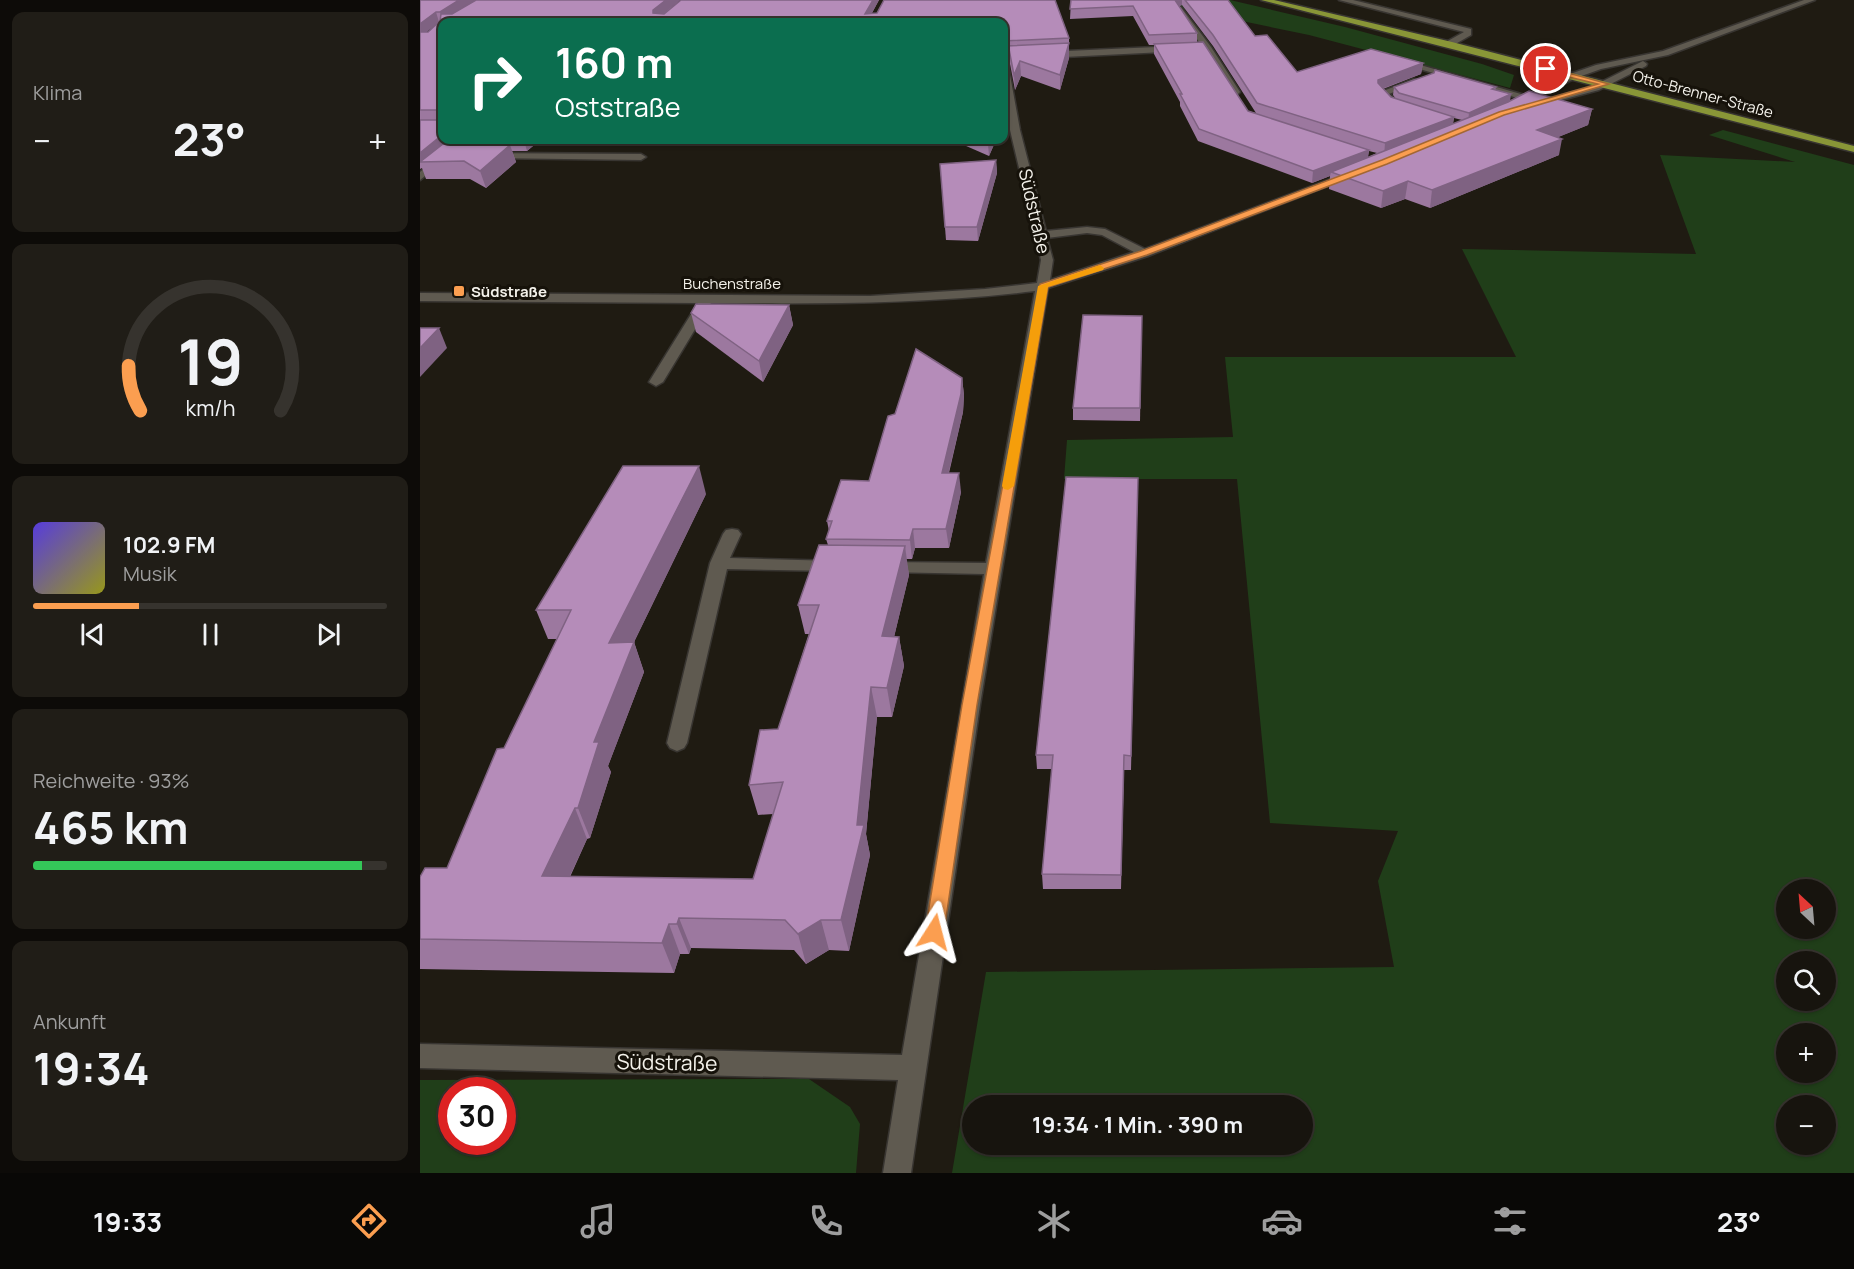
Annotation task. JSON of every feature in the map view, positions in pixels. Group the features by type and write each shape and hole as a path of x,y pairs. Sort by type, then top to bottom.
{"main road":[{"name":"Otto-Brenner-Straße","path":"1265,0 1449,44 1854,150"}],"street":[{"path":"1343,0 1468,31 1467,35 1449,44"},
{"path":"1665,53 1599,67 1573,76 1511,110 1606,84 1665,53 1808,0"},
{"path":"1181,9 1239,98"},
{"path":"1028,55 1207,47"},
{"path":"1008,56 1016,56"},
{"path":"1388,58 1530,99"},
{"path":"1405,108 1394,105 1383,93 1429,77"},
{"name":"Südstraße","path":"897,1173 970,705 1047,260 1015,130 1008,88"},
{"path":"1008,130 1015,130"},
{"path":"420,177 460,144"},
{"path":"446,156 468,156"},
{"path":"480,156 641,157"},
{"path":"420,167 432,167"},
{"name":"Buchenstraße","path":"420,297 870,300 985,293 1043,286 1144,253 1362,170"},
{"path":"1041,235 1087,230 1105,231 1144,253"},
{"path":"656,382 707,299"},
{"path":"676,743 719,563 732,534"},
{"path":"719,563 994,569"},
{"name":"Südstraße","path":"420,1056 914,1068"}],"green space":[{"path":"1141,0 1230,0 1345,27 1482,64 1514,75 1510,88 1309,35"},
{"path":"1723,130 1854,165 1854,1173 952,1173 962,1114 962,1155 1313,1155 1313,1095 965,1095 986,972 1394,967 1378,881 1398,831 1270,823 1237,479 1064,479 1067,440 1233,437 1225,357 1516,357 1462,249 1696,254 1660,155 1795,162 1709,135"},
{"path":"809,1079 850,1107 860,1124 856,1173 420,1173 420,1080 438,1080 438,1155 516,1155 516,1080"}],"building":[{"path":"420,0 459,0 440,12 436,12 420,24"},
{"path":"476,0 666,0 653,10 653,13 664,14 681,0 873,0 865,14 877,13 884,0 1055,0 1069,38 1008,41 1008,18 440,18 441,14 452,14"},
{"path":"1071,0 1175,0 1197,33 1149,35 1133,6 1070,9"},
{"path":"1185,0 1228,0 1255,36 1267,35 1297,72 1371,49 1423,63 1378,80 1378,83 1391,97 1454,117 1385,143 1257,103 1213,35"},
{"path":"438,23 438,110 420,110 420,32 428,32"},
{"path":"1203,42 1248,111 1369,150 1313,171 1199,129 1154,44"},
{"path":"1069,43 1060,75 1020,61 1014,75 1008,46"},
{"path":"1435,70 1496,87 1492,89 1511,94 1469,113 1399,93 1394,87 1434,73"},
{"path":"1529,91 1592,109 1537,130 1562,139 1432,190 1408,181 1383,191 1331,172 1508,102"},
{"path":"420,120 438,120 438,138 420,153"},
{"path":"443,144 510,145 480,171 464,161 420,162"},
{"path":"996,160 977,227 945,227 940,164"},
{"path":"696,304 789,305 759,361 691,313"},
{"path":"1083,315 1142,316 1140,408 1073,408"},
{"path":"420,328 439,328 420,348"},
{"path":"916,349 962,378 961,394 942,473 959,473 946,529 913,529 910,540 826,539 832,521 827,521 841,480 869,481 888,416 895,414"},
{"path":"623,466 699,466 609,643 634,642 594,742 599,742 578,808 575,808 542,876 753,879 783,782 749,785 760,730 778,729 819,605 798,605 819,545 905,546 882,636 899,637 887,688 871,687 857,825 864,825 841,920 821,920 798,934 785,920 679,918 677,924 669,924 662,943 420,939 420,877 425,868 447,868 497,749 504,748 571,610 536,610"},
{"path":"1066,477 1138,478 1131,756 1124,755 1121,875 1042,874 1053,755 1036,755"}],"slow traffic":[{"path":"1008,486 1043,286 1100,268"}],"place":[{"name":"Südstraße","path":"459,291"}],"route":[{"path":"934,932 970,705 1043,286 1144,253 1384,162 1501,114 1606,84 1546,69"}]}
